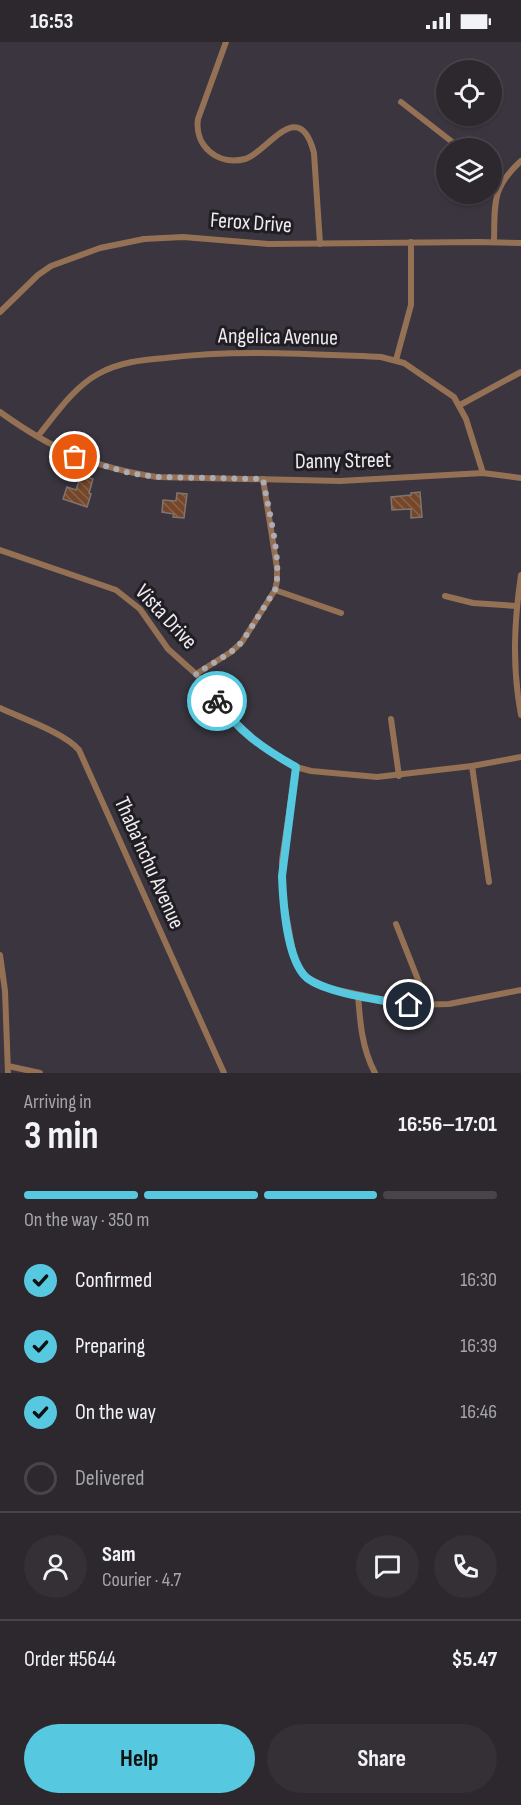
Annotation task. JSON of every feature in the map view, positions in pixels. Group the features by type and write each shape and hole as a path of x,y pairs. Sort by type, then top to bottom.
{"street":[{"path":"226,42 198,119 199,139 204,148 214,155 238,160 252,156 271,139 288,129 294,128 306,134 311,141 314,153 320,244"},
{"path":"401,102 447,138"},
{"path":"502,181 521,161"},
{"path":"494,242 496,204"},
{"name":"Ferox Drive","path":"0,312 32,280 51,266 112,244 144,239 183,237 268,244 521,243"},
{"path":"396,360 411,305 411,242"},
{"name":"Angelica Avenue","path":"38,436 81,386 96,375 127,363 213,354 356,356 396,360 424,375 454,397 460,405 483,473"},
{"path":"460,405 521,372"},
{"name":"Danny Street","path":"0,412 75,457 129,473 156,477 369,481 483,473 521,478"},
{"path":"196,674 231,652 242,642 275,590 278,581 277,568 263,479"},
{"name":"Vista Drive","path":"0,550 124,595 140,609 168,649 196,674 238,727 251,739 296,767 327,773 377,777 472,766 521,757"},
{"path":"521,575 514,667 521,715"},
{"path":"275,590 341,613"},
{"path":"445,596 473,603 517,606"},
{"name":"Thaba'nchu Avenue","path":"0,708 63,737 79,750 224,1073"},
{"path":"391,719 399,776"},
{"path":"472,766 489,882"},
{"path":"296,767 285,838 282,893 292,948 300,970 306,977 328,988 409,1005 449,1004 521,990"},
{"path":"396,924 428,1005"},
{"path":"0,955 5,991 8,1069 40,1073"},
{"path":"358,995 366,1052 375,1073"}],"building":[{"path":"81,475 93,479 87,507 63,499 67,487 76,490"},
{"path":"420,492 422,517 411,518 411,509 392,510 391,497"},
{"path":"177,493 187,494 184,518 173,517 174,514 162,512 163,500 176,501"}],"way so far":[{"path":"75,457 129,473 156,477 263,479 278,581 252,628 237,648 196,674 217,701"}],"route":[{"path":"217,701 251,739 296,767 282,860 282,893 294,957 300,970 306,977 328,988 409,1005"}]}
